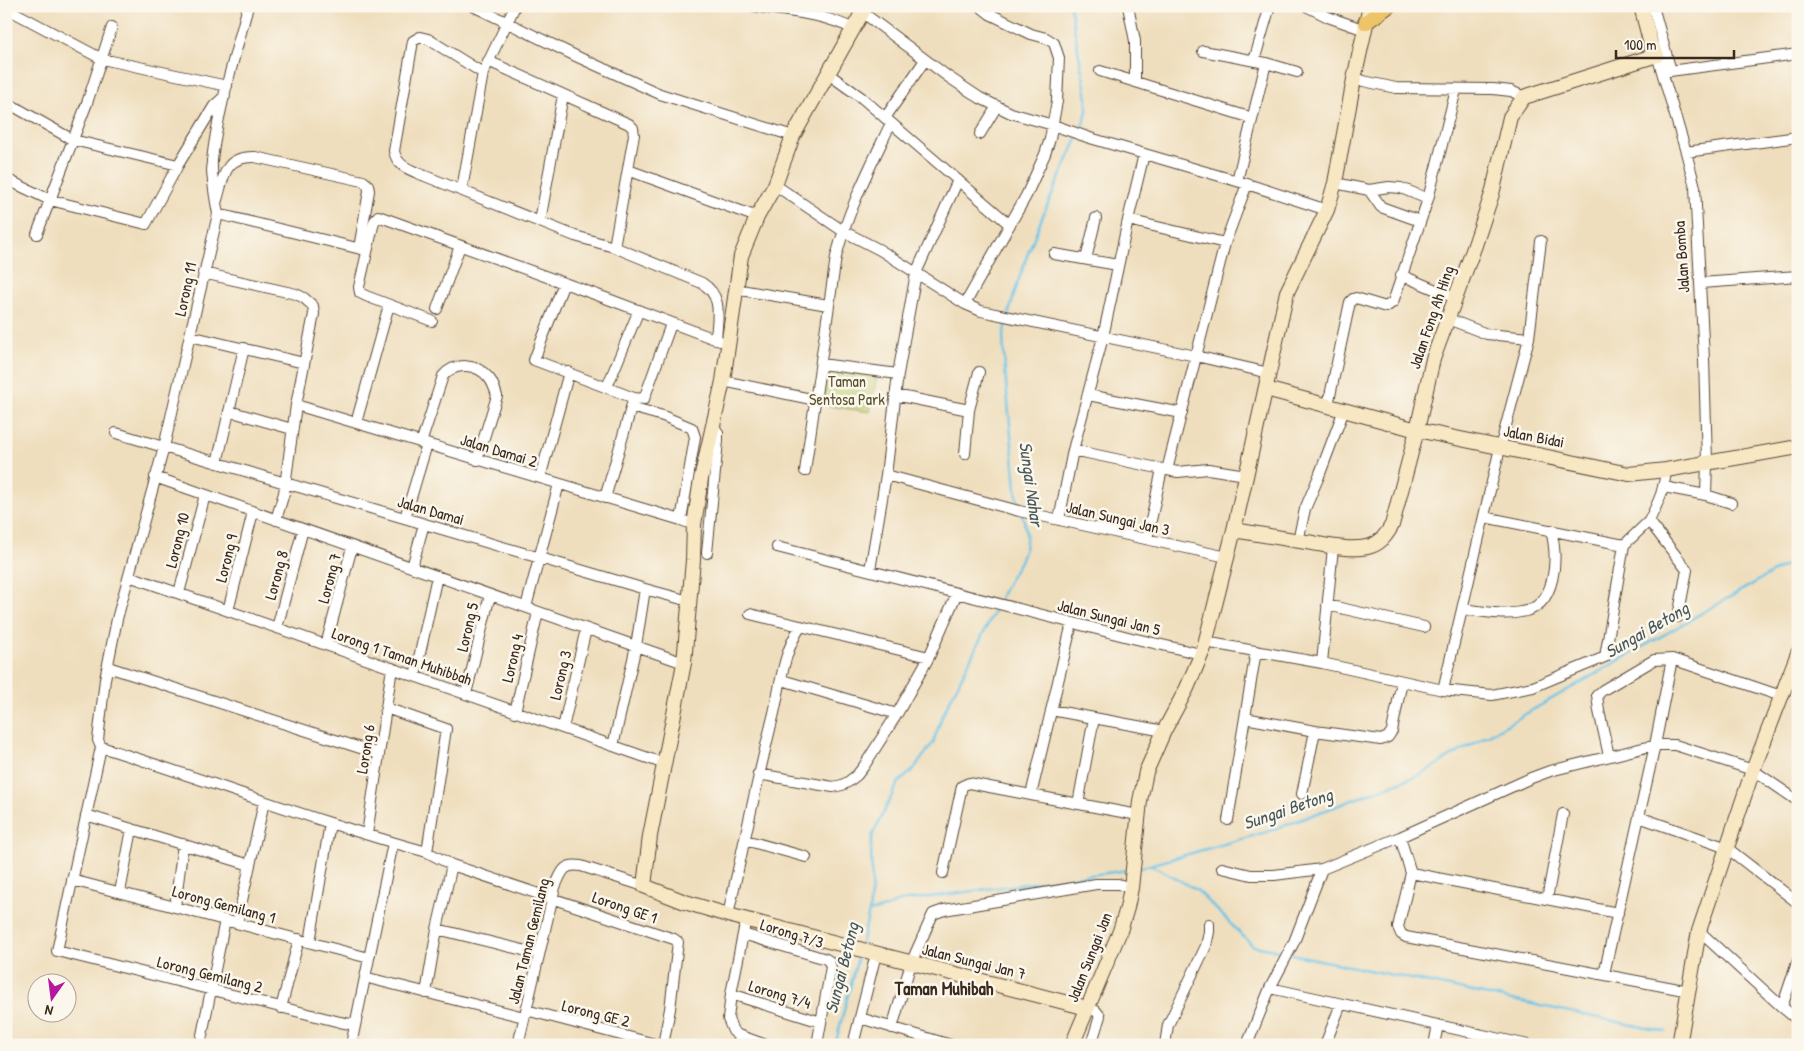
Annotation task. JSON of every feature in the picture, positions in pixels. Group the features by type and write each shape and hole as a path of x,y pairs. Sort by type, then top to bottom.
{"main road":[{"path":"1366,26 1388,6"}],"street":[{"name":"Lorong 11","path":"57,950 101,747 98,736 117,619 164,447 218,214 212,161 226,90 248,6"},
{"path":"473,6 660,94 793,136"},
{"path":"462,189 483,73 516,6"},
{"path":"754,6 817,16 843,23 853,29"},
{"path":"965,304 1026,196 1045,154 1053,125 1057,100 1059,58 1054,43 990,14 980,6"},
{"path":"1128,6 1135,41 1134,81"},
{"path":"1254,60 1270,6"},
{"path":"1306,6 1328,17 1366,26"},
{"name":"Jalan Sungai Jan","path":"1072,1045 1120,931 1131,884 1138,815 1146,772 1187,688 1203,648 1234,530 1287,292 1327,210 1336,183 1354,79 1370,6"},
{"name":"Jalan Bomba","path":"1640,6 1651,45 1666,71 1695,187 1701,283 1707,462 1706,495"},
{"name":"Jalan Bomba","path":"1648,6 1658,42 1657,54"},
{"path":"1653,6 1666,71 1798,54"},
{"path":"6,8 102,59 226,90 178,165 146,224 50,200 6,179"},
{"path":"722,342 741,256 757,217 775,185 793,136 864,9 925,60 973,93 1011,113 1327,210"},
{"path":"37,234 73,140 112,27"},
{"path":"483,73 428,39 420,37 413,41 394,151 395,158 400,165 575,236 614,248 685,276 709,288 718,301 723,381 701,479 687,522"},
{"path":"1203,51 1254,60 1297,72"},
{"path":"1354,79 1396,88 1493,89 1511,91 1524,97 1657,54"},
{"path":"805,471 822,364 828,305 842,231 888,121 925,60"},
{"path":"488,61 629,124 633,128 634,135 614,248"},
{"path":"1147,540 1164,470 1182,413 1242,183 1252,118 1266,63"},
{"path":"1100,71 1252,118"},
{"path":"827,73 862,98 1009,224"},
{"path":"1328,405 1350,302 1356,298 1382,306 1390,305 1393,302 1428,199 1456,90"},
{"path":"540,222 563,95"},
{"name":"Jalan Fong Ah Hing","path":"1234,530 1334,547 1363,548 1380,542 1387,534 1392,525 1417,430 1433,359 1492,194 1510,117 1524,97"},
{"path":"6,102 73,140 178,165"},
{"path":"980,134 997,106"},
{"path":"1686,152 1798,138"},
{"path":"1059,520 1073,450 1103,337 1144,154"},
{"path":"216,202 226,169 235,160 247,157 255,157 363,181 368,185 369,191 359,287 360,293 432,321"},
{"path":"628,170 757,217"},
{"path":"870,570 886,476 898,374 916,273 958,180"},
{"path":"1336,183 1368,190 1389,187 1401,188 1428,199"},
{"path":"775,185 842,231 880,250 965,304 981,312 1196,356 1269,373"},
{"path":"1368,190 1381,207 1420,221"},
{"path":"218,214 363,249"},
{"path":"363,249 378,216 722,342"},
{"path":"1086,259 1096,218"},
{"path":"1128,220 1225,243"},
{"path":"1443,690 1500,448 1529,338 1541,241"},
{"path":"438,309 460,246"},
{"path":"1054,254 1118,265"},
{"path":"203,273 296,294 313,306 314,314 292,428 284,492 276,520"},
{"path":"1401,275 1455,298"},
{"path":"1701,283 1798,276"},
{"path":"564,283 534,360 607,387 662,416 692,428 695,437 687,522 690,600 684,663 650,836 644,886"},
{"path":"735,289 828,305"},
{"path":"356,423 389,305"},
{"path":"607,387 638,310"},
{"path":"1448,318 1487,334 1529,338"},
{"path":"633,402 644,399 646,396 671,324"},
{"path":"190,336 304,363"},
{"path":"218,463 244,348"},
{"path":"822,364 898,374"},
{"path":"405,518 443,376 448,370 459,366 470,366 480,370 494,386 497,396 477,460"},
{"path":"540,478 569,372"},
{"path":"965,454 969,410 979,372"},
{"path":"723,381 816,400"},
{"name":"Jalan Bidai","path":"1266,389 1417,430 1629,474 1666,470 1798,447"},
{"path":"896,395 969,410"},
{"path":"1088,395 1182,413"},
{"path":"605,498 633,402"},
{"name":"Jalan Damai 2","path":"296,405 687,522"},
{"path":"1298,541 1305,509 1344,410"},
{"path":"229,411 292,428"},
{"path":"707,553 718,441 718,433 714,426"},
{"name":"Jalan Damai","path":"116,433 645,589 690,600"},
{"path":"1073,450 1164,470 1178,472 1208,469 1246,475"},
{"path":"1484,516 1624,545 1649,521 1664,487 1666,470"},
{"name":"Jalan Sungai Jan 3","path":"886,476 1019,511 1227,557"},
{"path":"155,477 684,663"},
{"path":"526,607 559,484"},
{"path":"1664,487 1706,495 1731,503"},
{"name":"Lorong 10","path":"179,594 204,495"},
{"name":"Lorong 9","path":"228,611 253,512"},
{"path":"1649,521 1687,570 1678,617"},
{"path":"412,567 424,524"},
{"name":"Lorong 8","path":"277,628 303,529"},
{"path":"1462,609 1510,614 1523,612 1537,606 1548,593 1551,584 1554,541 1551,530"},
{"name":"Jalan Sungai Jan 5","path":"777,547 1072,623 1203,648 1256,651 1322,663 1443,690 1492,695 1532,687 1605,656 1624,545"},
{"name":"Lorong 7","path":"326,645 352,546"},
{"path":"1322,663 1334,547"},
{"name":"Lorong 1 Taman Muhibbah","path":"129,576 665,764"},
{"path":"415,676 437,576"},
{"path":"613,746 636,646 645,589"},
{"path":"758,774 822,786 842,785 857,775 897,714 929,657 957,593"},
{"name":"Lorong 5","path":"466,694 490,595"},
{"path":"1327,605 1424,627"},
{"name":"Lorong 4","path":"515,712 538,612"},
{"path":"750,614 929,657"},
{"path":"1032,795 1050,710 1072,623"},
{"path":"728,915 787,651 793,637 801,626"},
{"name":"Lorong 3","path":"563,728 586,629"},
{"path":"1228,820 1256,651"},
{"path":"1609,756 1597,700 1599,692 1654,660 1672,660 1781,696"},
{"path":"1604,974 1672,660"},
{"path":"1679,1045 1694,950 1699,931 1753,770 1781,696 1793,683 1796,661"},
{"path":"108,667 379,754"},
{"name":"Lorong 6","path":"367,834 392,668"},
{"path":"782,680 897,714"},
{"path":"1245,718 1315,732 1382,740 1388,737 1392,731 1402,681"},
{"path":"386,708 446,729 427,852"},
{"path":"1050,710 1164,732"},
{"path":"1078,804 1094,718"},
{"path":"1302,794 1315,732"},
{"path":"1222,868 1251,875 1322,869 1400,837 1531,778 1550,771 1655,745 1682,747 1753,770 1798,801"},
{"path":"101,747 172,769 264,802 427,852 452,865 553,898"},
{"path":"943,873 962,786 969,783 1138,815"},
{"path":"237,923 264,802"},
{"path":"1547,899 1563,814"},
{"path":"86,815 250,865"},
{"path":"1639,817 1727,848 1798,903"},
{"path":"281,1008 304,941 330,823"},
{"path":"120,892 132,829"},
{"path":"1400,837 1411,873 1398,927 1401,934 1406,937 1689,991"},
{"path":"745,840 806,857"},
{"path":"351,1045 393,843"},
{"path":"175,907 183,844"},
{"name":"Jalan Taman Gemilang","path":"518,1045 553,898 560,875 566,867 571,864 644,886"},
{"path":"426,993 437,929 452,865"},
{"path":"1247,1045 1270,988 1294,942 1322,869"},
{"path":"1411,873 1618,913"},
{"name":"Lorong Gemilang 1","path":"72,880 369,958"},
{"path":"892,1028 911,962 930,918 938,911 1096,884 1131,884"},
{"name":"Jalan Sungai Jan 7","path":"644,886 685,902 728,915 744,926 874,953 1087,1008"},
{"name":"Lorong GE 1","path":"553,898 674,939 678,942 670,1009 663,1045"},
{"path":"200,1045 225,920"},
{"path":"1165,1045 1168,1025 1206,946 1209,924"},
{"path":"744,926 728,1019 732,1031 766,1045"},
{"name":"Lorong 7/3","path":"744,926 826,959 829,962 832,967 821,1022"},
{"path":"437,929 539,954"},
{"path":"1699,931 1782,1008 1798,1020"},
{"name":"Lorong Gemilang 2","path":"57,950 281,1008 350,1024 356,1021"},
{"path":"853,1045 874,953"},
{"path":"1782,1008 1798,960"},
{"name":"Lorong GE 2","path":"372,978 426,993 659,1045"},
{"path":"1270,988 1528,1045"},
{"name":"Lorong 7/4","path":"731,994 821,1022"},
{"path":"1325,1045 1341,1004"},
{"path":"1087,1008 1096,1011 1100,1016 1091,1045"},
{"path":"860,1018 951,1045"},
{"path":"817,1045 821,1022"},
{"path":"1434,1045 1438,1025"},
{"path":"1477,1045 1479,1034"}],"green space":[{"name":"Taman Sentosa Park","path":"829,370 877,376 870,412 822,405"}],"waterway":[{"name":"Sungai Nahar","path":"1070,6 1087,98 1087,112 1080,132"},
{"name":"Sungai Nahar","path":"1009,313 1031,245 1078,137"},
{"name":"Sungai Nahar","path":"1008,318 1003,335 1005,372 1017,498 1021,509"},
{"name":"Sungai Nahar","path":"999,601 1024,551 1026,528 1022,514"},
{"name":"Sungai Betong","path":"1139,868 1270,831 1419,775 1798,558"},
{"name":"Sungai Nahar","path":"861,945 869,912 872,886 871,845 873,834 898,783 913,770 933,743 942,716 997,606"},
{"path":"1151,865 1197,890 1253,946 1286,952"},
{"name":"Sungai Betong","path":"869,912 886,908 900,901 1128,870"},
{"name":"Sungai Betong","path":"835,1045 859,953"},
{"path":"1291,954 1666,1032"}],"district":[{"name":"Taman Muhibah","path":"944,989"}]}
